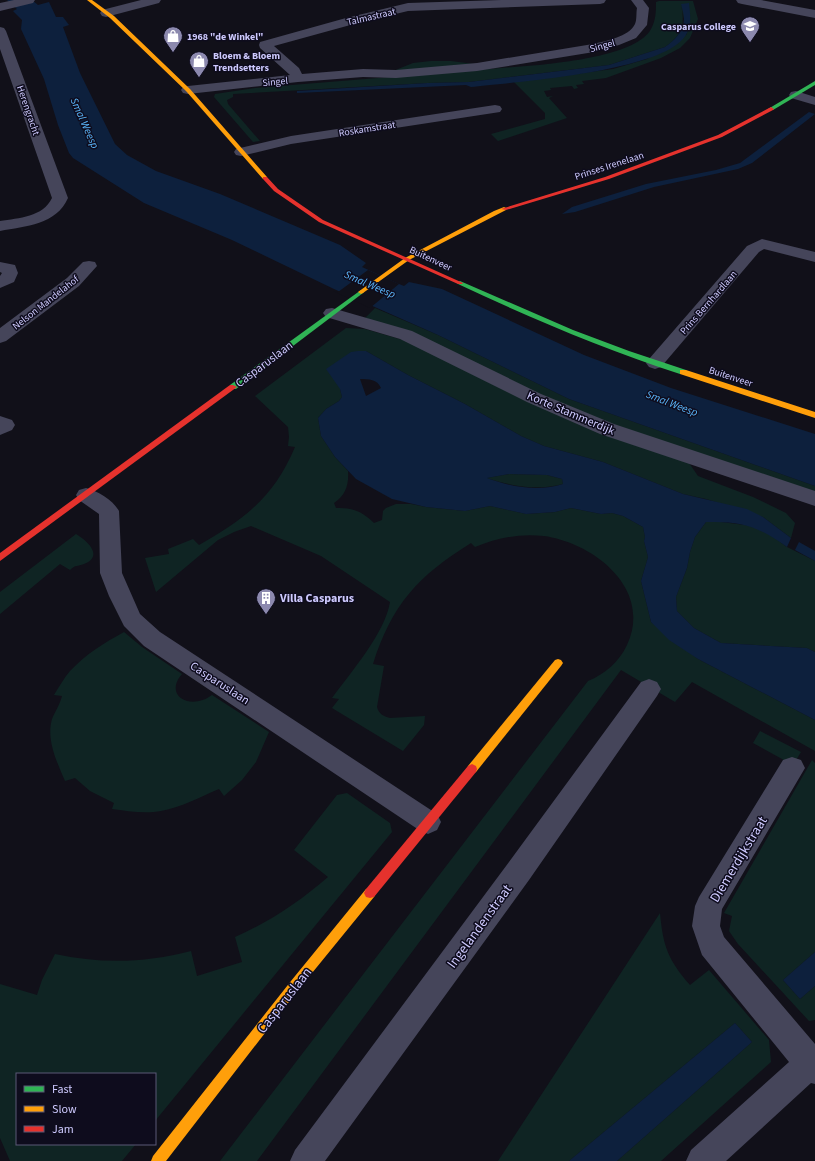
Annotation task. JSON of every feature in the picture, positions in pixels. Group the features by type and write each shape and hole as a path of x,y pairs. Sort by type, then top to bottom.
{"street":[{"path":"6,6 29,0"},
{"name":"Buitenveer","path":"89,0 106,13 188,90 276,190 321,221 510,306 655,362 815,415"},
{"path":"106,13 155,0"},
{"path":"394,0 408,7"},
{"name":"Talmastraat","path":"298,78 294,71 264,45 350,21 408,7 600,0"},
{"name":"Singel","path":"188,90 298,78 362,73 396,74 477,66 594,48 632,35 641,25 643,8 637,0"},
{"path":"742,0 815,14"},
{"name":"Herengracht","path":"0,31 60,198 58,206 41,217 0,226"},
{"name":"Singel","path":"469,55 506,61"},
{"name":"Singel","path":"362,73 398,62"},
{"name":"Prinses Irenelaan","path":"407,259 496,212 607,178 681,152 720,136 796,95 815,83"},
{"path":"796,95 815,101"},
{"name":"Roskamstraat","path":"241,152 291,140 495,109"},
{"name":"Prins Bernhardlaan","path":"655,362 753,249 762,244 815,257"},
{"name":"Casparuslaan","path":"0,558 407,259"},
{"name":"Nelson Mandelahof","path":"0,337 73,282 88,266"},
{"path":"0,267 9,269 10,273 8,278 0,283"},
{"name":"Korte Stammerdijk","path":"339,308 406,335 534,398 607,429 815,499"},
{"path":"0,422 5,425 0,428"},
{"name":"Casparuslaan","path":"86,495 109,511 111,573 132,620 152,640 428,822"},
{"name":"Casparuslaan","path":"158,1161 295,985 558,663"},
{"name":"Ingelandenstraat","path":"306,1161 519,871 649,689"},
{"name":"Diemerdijkstraat","path":"702,1161 813,1064 712,946 706,926 709,906 792,768"}],"green space":[{"path":"693,1 698,19 690,38 680,48 661,58 606,78 582,81 584,84 576,85 578,88 574,89 572,86 550,88 551,90 544,91 547,97 553,96 549,98 567,118 498,141 491,134 545,119 545,113 514,82 613,69 647,59 687,34 681,4 683,17 681,28 676,38 671,43 665,47 609,65 469,82 233,94 233,97 227,100 228,104 260,141 253,142 214,97 215,94 255,88 539,65 600,56 631,45 643,38 653,26 656,2"},
{"path":"451,61 474,64 393,71 413,63"},
{"path":"375,308 438,335 569,399 815,486 815,494 572,410 421,337 365,318"},
{"path":"346,328 365,329 410,342 687,460 698,476 753,497 786,513 795,523 791,538 763,517 706,499 683,494 603,462 544,446 521,436 366,351 340,389 342,397 339,401 326,409 318,418 321,436 335,457 348,471 346,489 334,503 336,508 352,509 366,516 374,523 382,520 383,511 386,508 396,504 411,504 465,511 490,506 526,514 555,512 571,508 601,514 612,513 623,516 643,527 645,537 644,541 648,557 641,581 651,622 698,659 815,720 815,751 692,682 675,702 621,670 257,1161 220,1161 588,681 606,671 620,657 627,645 633,625 632,605 625,588 614,572 599,559 582,548 563,540 535,535 509,537 475,547 471,543 436,567 409,593 389,624 380,643 373,664 384,666 377,707 380,713 390,718 425,716 424,725 403,751 332,708 339,699 332,698 366,652 382,626 390,602 321,556 251,526 218,540 156,592 145,558 169,554 168,549 193,539 199,545 230,526 244,516 268,493 278,480 287,464 295,447 288,446 288,427 255,396"},
{"path":"509,474 547,475 562,479 563,484 544,487 524,487 486,478"},
{"path":"706,522 721,522 753,526 771,535 787,547 815,561 815,652 807,648 721,643 694,628 677,611 676,597 687,568 690,552 695,537"},
{"path":"76,534 92,548 93,557 90,561 75,566 70,570 60,564 0,614 0,592"},
{"path":"124,632 142,647 182,674 177,682 176,689 178,695 182,699 196,702 204,700 212,695 269,732 256,762 242,780 224,796 219,789 184,804 161,811 130,811 112,809 114,803 90,791 75,778 65,781 51,743 50,735 52,719 62,696 54,695 70,671 82,659 109,640"},
{"path":"760,731 801,752 793,765 753,743"},
{"path":"812,760 815,763 815,952 783,980 800,999 815,986 815,1020 809,1021 738,944 729,931 732,916 724,913"},
{"path":"347,793 390,823 392,832 156,1120 156,1073 16,1073 16,1145 135,1145 122,1161 10,1161 0,1138 0,984 37,995 42,980 55,954 106,961 123,961 157,958 191,951 197,976 242,962 235,937 284,910 306,895 328,877 294,850 337,795"},
{"path":"660,913 665,944 676,968 690,985 709,970 769,1040 771,1062 661,1161 617,1161 752,1042 735,1023 569,1161 498,1161"}],"water":[{"name":"Smal Weesp","path":"7,0 32,0 38,5 49,2 56,17 63,17 69,25 63,27 80,73 115,144 127,155 156,171 220,194 340,245 366,263 362,267 399,284 404,286 409,282 442,289 584,355 671,388 815,434 815,486 569,399 438,335 334,289 232,240 144,203 73,158 69,153 58,125 44,79 21,29 22,20 13,11 17,9"},
{"path":"689,3 689,29 674,46 651,57 622,66 553,78 471,87 466,85 297,93 297,91 469,82 609,65 668,45 678,35 684,23 681,4"},
{"path":"809,112 815,114 752,163 738,169 654,187 575,212 562,214 572,207 646,184 716,170 740,163"},
{"path":"366,351 521,436 544,446 603,462 683,494 747,509 763,517 791,538 787,547 767,534 749,526 706,522 695,537 690,552 687,568 676,597 677,611 694,628 721,643 807,648 815,652 815,720 698,659 669,640 651,622 641,581 648,557 644,541 645,537 643,527 623,516 612,513 601,514 571,508 555,512 526,514 490,506 465,511 426,507 392,499 356,479 335,457 321,436 318,418 326,409 339,401 342,397 340,389 326,369 351,352","holes":["360,379 370,379 375,381 381,388 366,396","509,474 547,475 562,479 563,484 544,488 535,488 515,486 487,478"]},
{"path":"799,542 815,551 815,561 795,550"},
{"path":"815,952 815,986 800,999 783,980"},
{"path":"735,1023 752,1042 617,1161 569,1161"}],"pier":[{"path":"368,270 399,284 370,308 333,291 338,292"}],"traffic: fast":[{"path":"771,109 815,83"},
{"path":"460,283 570,331 626,353 683,372"},
{"path":"233,387 361,292"}],"traffic: slow":[{"path":"89,0 112,17 188,90 265,178"},
{"path":"361,292 407,259 504,209"},
{"path":"683,372 815,415"},
{"path":"472,769 558,663"},
{"path":"158,1161 295,985 370,893"}],"traffic: jam":[{"path":"504,209 607,178 720,136 771,109"},
{"path":"265,178 276,190 321,221 460,283"},
{"path":"0,558 233,387"},
{"path":"370,893 472,769"}],"place":[{"name":"Casparus College","path":"750,43"},
{"name":"1968 \"de Winkel\"","path":"173,53"},
{"name":"Bloem & Bloem Trendsetters","path":"199,78"},
{"name":"Villa Casparus","path":"266,615"}]}
